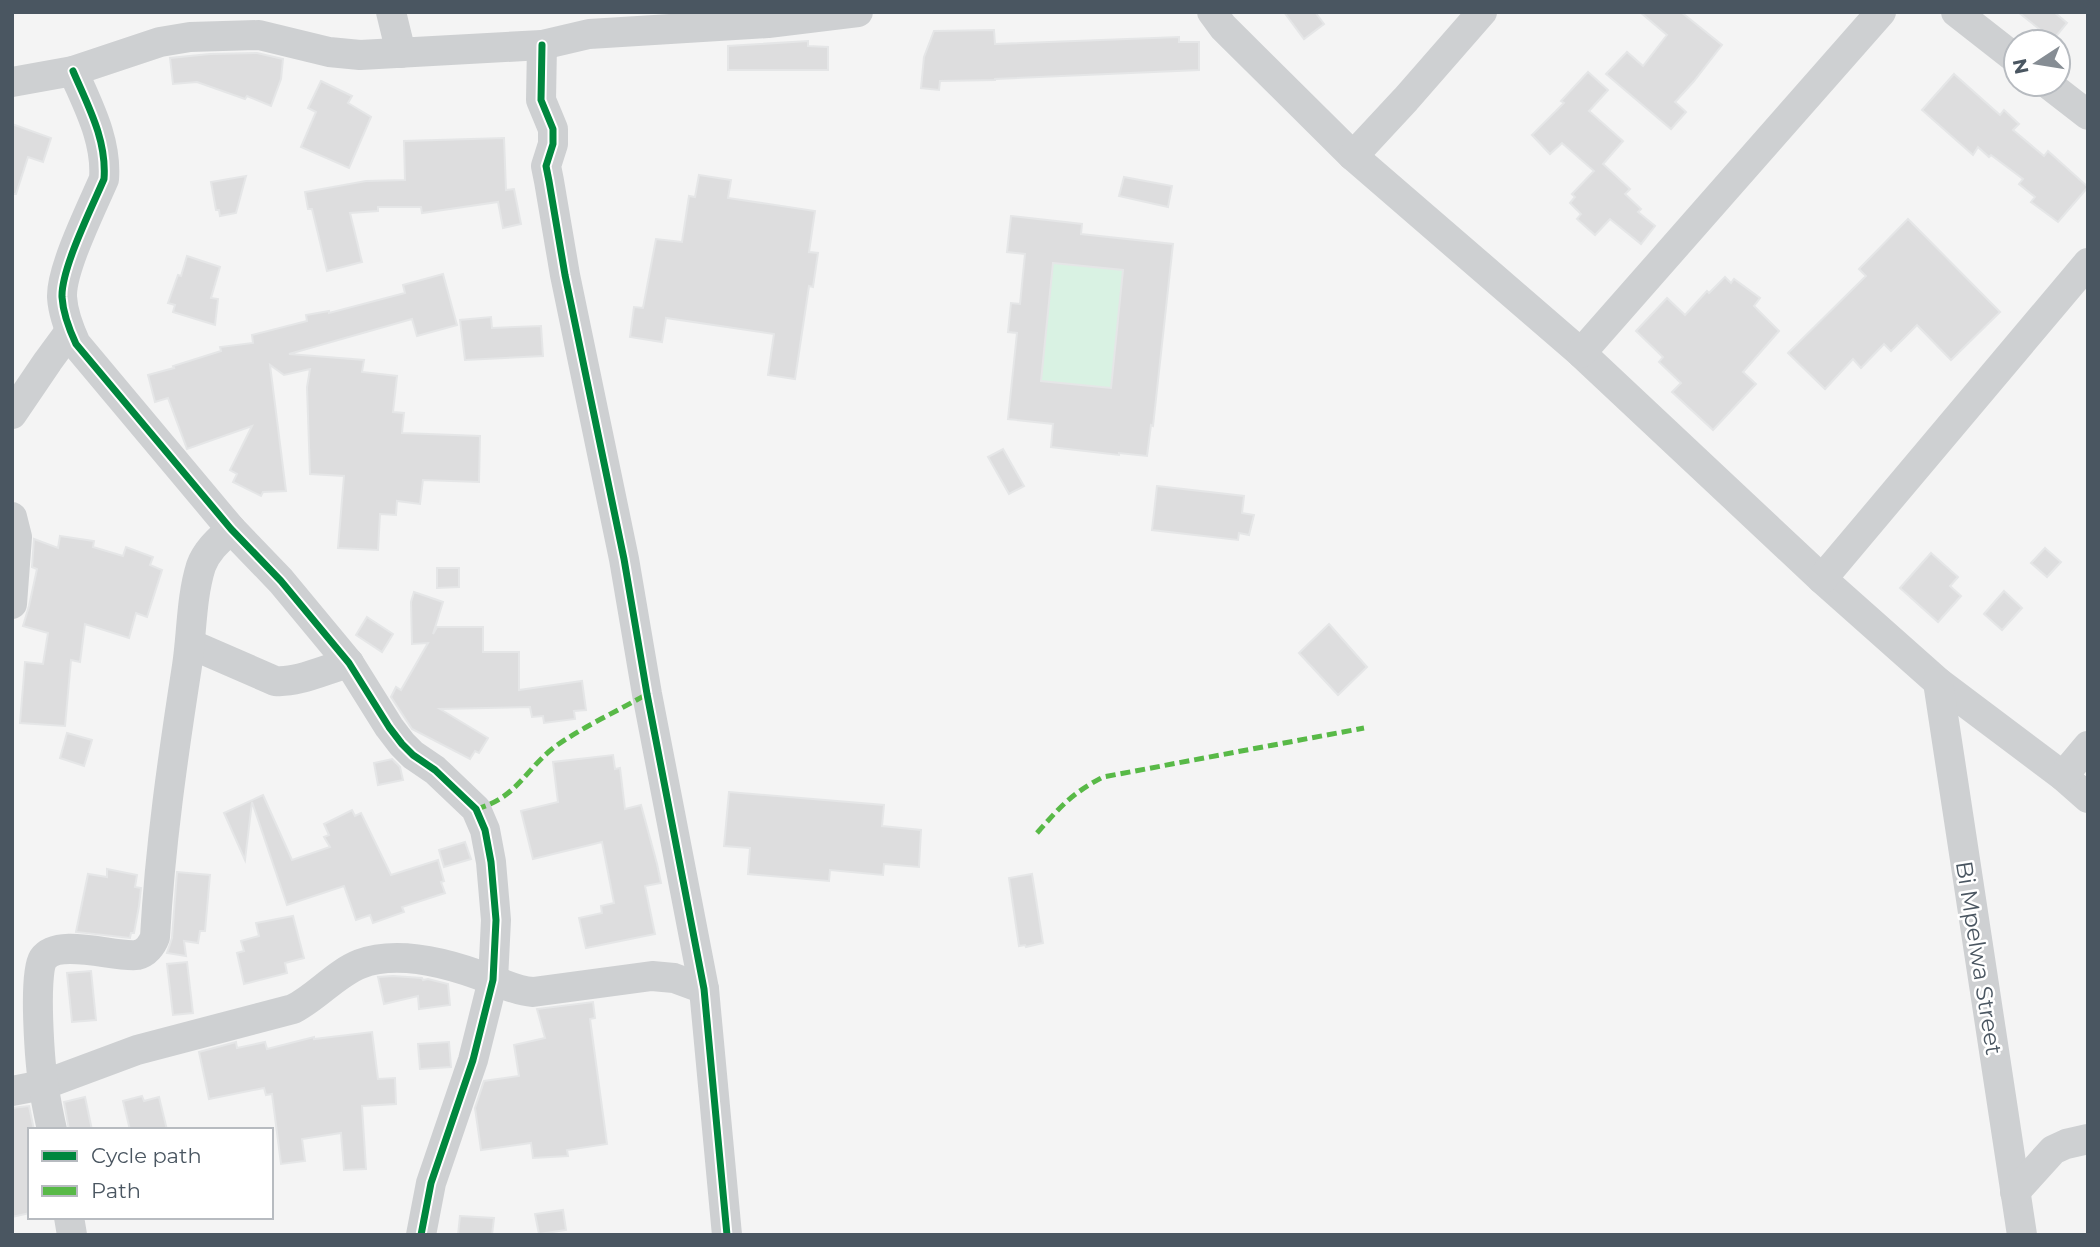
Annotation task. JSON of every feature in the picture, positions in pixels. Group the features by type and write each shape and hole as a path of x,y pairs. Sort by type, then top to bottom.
{"street":[{"path":"391,12 401,53"},
{"path":"12,82 73,71 160,42 218,36 259,35 329,52 360,55 542,45 587,23 768,23 858,12"},
{"path":"1212,12 1223,27 1353,156 1581,353 1822,579 1938,682 2063,776 2088,798"},
{"path":"1353,156 1482,12"},
{"path":"1581,353 1881,12"},
{"path":"1956,12 2002,48"},
{"path":"542,45 541,100 554,129 553,144 546,166 565,275 624,559 704,989 727,1235"},
{"path":"73,71 98,131 105,162 104,179 65,274 62,294 70,331 76,344 231,529 281,581 349,663 402,744 435,770 476,809 485,830 496,920 493,980 470,1072 431,1183 421,1235"},
{"path":"2066,98 2088,115"},
{"path":"1822,579 2088,263"},
{"path":"12,414 70,331"},
{"path":"12,517 17,537 17,559 12,604"},
{"path":"52,1128 43,1085 38,974 43,959 53,951 74,949 137,955 149,948 155,937 163,834 194,604 202,566 210,548 231,529"},
{"path":"190,644 275,681 297,680 349,663"},
{"name":"Bi Mpelwa Street","path":"1938,682 2022,1235"},
{"path":"2063,776 2088,746"},
{"path":"12,1091 43,1085 137,1050 293,1009 310,1001 349,970 377,960 401,957 425,960 493,980 509,988 533,992 652,976 674,978 704,989"},
{"path":"2015,1192 2053,1150 2088,1139"}],"green space":[{"path":"1053,263 1123,270 1111,388 1041,381"}],"building":[{"path":"1284,12 1315,12 1324,24 1304,39"},
{"path":"1640,12 1681,12 1722,45 1675,102 1686,112 1671,129 1606,74 1627,52 1643,66 1667,35"},
{"path":"2018,12 2054,12 2067,23 2063,28 2038,28"},
{"path":"994,30 995,44 1179,37 1179,42 1199,42 1199,70 940,81 939,90 921,88 924,57 934,31"},
{"path":"808,41 808,46 828,47 828,70 728,70 728,46"},
{"path":"257,53 283,59 281,79 271,106 247,96 245,99 197,82 173,84 170,58"},
{"path":"1588,72 1608,90 1589,111 1623,141 1603,164 1630,189 1625,194 1641,209 1638,212 1655,226 1641,244 1610,219 1595,235 1577,219 1581,214 1570,203 1575,197 1572,194 1594,171 1562,143 1550,154 1532,135 1564,103 1561,101"},
{"path":"1954,74 2000,115 2004,110 2019,124 2013,130 2044,156 2048,151 2088,187 2058,222 2031,202 2035,197 2019,184 2023,179 1978,147 1973,155 1922,110"},
{"path":"321,81 352,96 348,103 371,117 349,168 301,147 316,112 308,108"},
{"path":"12,124 51,138 43,162 28,157 16,194 12,194"},
{"path":"504,138 506,190 514,189 521,224 503,228 498,202 422,213 421,207 378,207 378,211 350,213 362,262 327,271 312,209 308,209 305,192 366,181 405,180 404,141"},
{"path":"699,175 731,180 728,198 815,211 809,252 818,253 813,287 809,286 795,379 768,375 774,334 666,318 662,342 630,337 634,307 643,308 656,239 682,242 689,196 695,197"},
{"path":"246,176 236,213 220,216 219,210 216,210 211,182"},
{"path":"1124,177 1172,186 1168,207 1119,196"},
{"path":"1011,216 1082,224 1081,234 1173,244 1153,426 1151,425 1147,456 1051,447 1053,424 1008,419 1017,333 1008,332 1011,303 1020,304 1025,254 1007,252","holes":["1053,263 1123,270 1111,388 1041,381"]},
{"path":"1908,219 2000,312 1951,360 1917,325 1891,351 1884,344 1861,368 1853,359 1825,389 1788,353 1866,276 1859,269"},
{"path":"187,256 220,267 211,298 218,299 215,325 173,312 175,305 168,303"},
{"path":"443,274 457,325 417,336 412,319 289,354 364,360 362,372 397,376 393,412 404,413 402,433 480,436 479,482 423,480 420,504 397,501 396,515 380,514 378,550 338,548 344,476 310,474 307,387 310,369 284,375 270,365 286,491 263,492 261,496 233,482 237,474 230,470 252,426 187,449 168,398 155,402 148,375 221,351 220,347 253,343 252,335 307,321 306,315 329,313 405,293 403,285"},
{"path":"1725,277 1731,283 1734,279 1760,298 1754,306 1779,331 1743,372 1756,384 1713,430 1672,392 1681,383 1659,362 1663,357 1636,331 1667,298 1685,315 1707,291 1709,293"},
{"path":"491,317 492,328 541,326 543,356 465,360 460,320"},
{"path":"1003,449 1024,486 1009,494 988,457"},
{"path":"1157,486 1244,496 1242,513 1254,515 1249,535 1239,533 1238,540 1152,530"},
{"path":"60,536 94,541 93,547 123,556 126,547 153,557 150,565 162,570 147,617 136,613 129,638 85,624 80,662 71,660 65,726 20,723 25,662 43,664 48,633 23,626 37,569 32,567 34,539 58,548"},
{"path":"2045,548 2061,562 2047,577 2031,563"},
{"path":"1931,553 1958,577 1950,586 1961,596 1938,622 1900,588"},
{"path":"437,568 459,568 459,587 437,588"},
{"path":"2004,591 2022,608 2002,630 1984,614"},
{"path":"414,592 443,602 433,634 437,627 483,627 483,652 519,652 519,690 582,681 586,710 574,711 575,719 544,723 543,716 532,717 530,707 440,709 488,738 479,753 475,751 470,759 412,729 391,697 396,687 401,690 428,643 412,644 411,602"},
{"path":"367,617 393,634 382,652 356,635"},
{"path":"1329,624 1367,667 1338,695 1299,653"},
{"path":"67,733 92,740 84,766 60,758"},
{"path":"613,755 615,769 620,768 625,809 641,805 657,864 661,883 645,886 655,934 586,948 579,918 602,913 601,906 614,903 602,842 533,859 521,811 558,802 553,762"},
{"path":"392,759 400,767 403,780 378,785 374,763"},
{"path":"729,792 884,805 882,826 921,830 919,867 884,864 883,875 830,870 829,881 748,874 750,848 724,846"},
{"path":"263,795 292,860 330,847 324,837 329,835 324,824 352,810 355,816 361,813 391,875 438,860 445,893 402,907 404,912 373,923 370,915 356,920 344,886 287,905 252,802 245,860 224,813"},
{"path":"465,842 471,859 444,867 439,850"},
{"path":"107,869 137,875 135,887 141,888 139,906 134,933 131,933 130,938 76,932 88,874 107,877"},
{"path":"177,872 210,875 205,931 200,931 198,943 184,941 186,956 167,953 172,938"},
{"path":"1032,874 1043,943 1026,947 1019,946 1009,878"},
{"path":"293,916 304,958 285,963 287,973 244,984 237,953 244,951 241,941 259,936 256,923"},
{"path":"187,962 193,1013 173,1015 167,964"},
{"path":"91,971 96,1020 72,1022 67,973"},
{"path":"378,977 422,978 448,984 450,1005 419,1009 418,996 384,1004"},
{"path":"593,1002 595,1018 590,1019 607,1144 567,1150 568,1156 533,1158 531,1143 481,1150 475,1108 484,1081 519,1076 514,1045 545,1038 537,1009"},
{"path":"372,1032 378,1079 395,1078 396,1104 362,1106 366,1169 344,1170 341,1133 302,1139 305,1161 281,1164 272,1094 266,1095 264,1088 209,1099 199,1052 236,1042 237,1048 265,1042 267,1049 314,1037"},
{"path":"449,1042 451,1067 420,1069 418,1044"},
{"path":"142,1096 144,1101 159,1097 167,1128 130,1128 123,1101"},
{"path":"85,1097 92,1128 69,1128 64,1102"},
{"path":"29,1106 34,1128 28,1128 28,1213 12,1217 12,1108"},
{"path":"563,1210 566,1230 539,1234 535,1214"},
{"path":"460,1216 494,1218 492,1235 458,1235"}],"marked path":[{"path":"476,809 490,804 510,791 562,742 647,694"},
{"path":"1037,833 1067,801 1103,777 1364,728"}],"cycle path":[{"path":"542,45 541,100 553,129 553,144 546,166 565,275 624,559 704,989 727,1235"},
{"path":"73,71 95,124 104,165 104,179 78,238 63,285 64,309 76,344 231,529 281,581 349,663 402,744 435,770 476,809 485,830 496,920 493,980 473,1060 431,1183 421,1235"}]}
